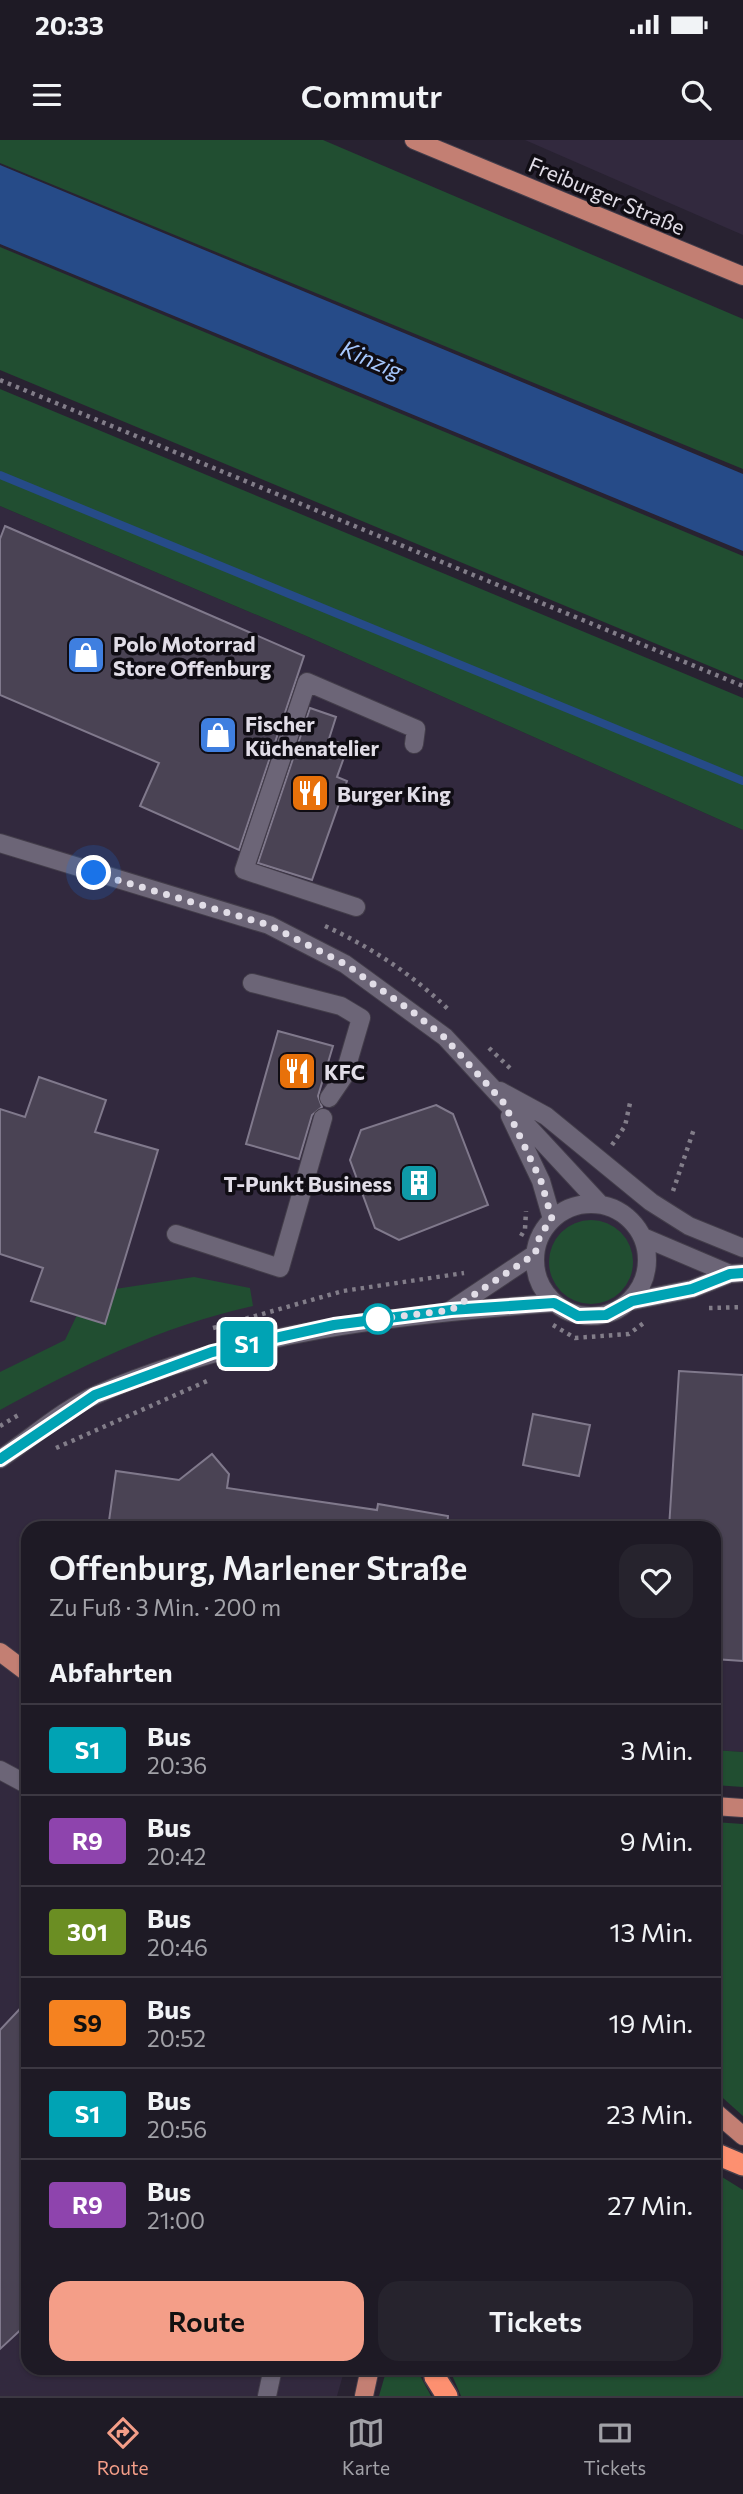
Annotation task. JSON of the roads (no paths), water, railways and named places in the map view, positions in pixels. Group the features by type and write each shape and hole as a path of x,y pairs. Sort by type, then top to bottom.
{"highway":[{"path":"721,2156 743,2165"},
{"path":"435,2375 446,2396"}],"main road":[{"name":"Freiburger Straße","path":"414,140 743,276"},
{"path":"0,1644 21,1653"},
{"path":"0,1652 21,1668"},
{"path":"721,1807 743,1808"},
{"path":"721,2117 743,2136"},
{"path":"364,2396 368,2375"}],"street":[{"path":"356,907 244,870 307,682 416,729 414,744"},
{"path":"0,844 269,925 345,964 414,1013 444,1037 600,1204 626,1215 643,1237 648,1254 647,1271 632,1301"},
{"path":"252,983 341,1006 362,1018 344,1076 329,1098"},
{"path":"485,1082 546,1116 651,1202 689,1226 743,1248"},
{"path":"504,1103 541,1181 552,1219"},
{"path":"176,1234 279,1268 323,1118"},
{"path":"600,1204 574,1206 552,1219 540,1235 535,1254 536,1272 542,1289 565,1311 591,1317 620,1310 632,1301 692,1289 737,1273"},
{"path":"643,1237 737,1273"},
{"path":"451,1310 535,1254"},
{"path":"0,1459 95,1395 212,1352 334,1325 451,1310 554,1303"},
{"path":"0,1770 21,1781"},
{"path":"267,2396 272,2375"}],"water":[{"name":"Kinzig","path":"0,165 743,474 743,551 0,244"}],"waterway":[{"path":"0,475 743,781"}],"place":[{"name":"Polo Motorrad Store Offenburg","path":"86,655"},
{"name":"Fischer Küchenatelier","path":"218,735"},
{"name":"Burger King","path":"310,793"},
{"name":"KFC","path":"297,1071"},
{"name":"T-Punkt Business","path":"419,1183"}]}
